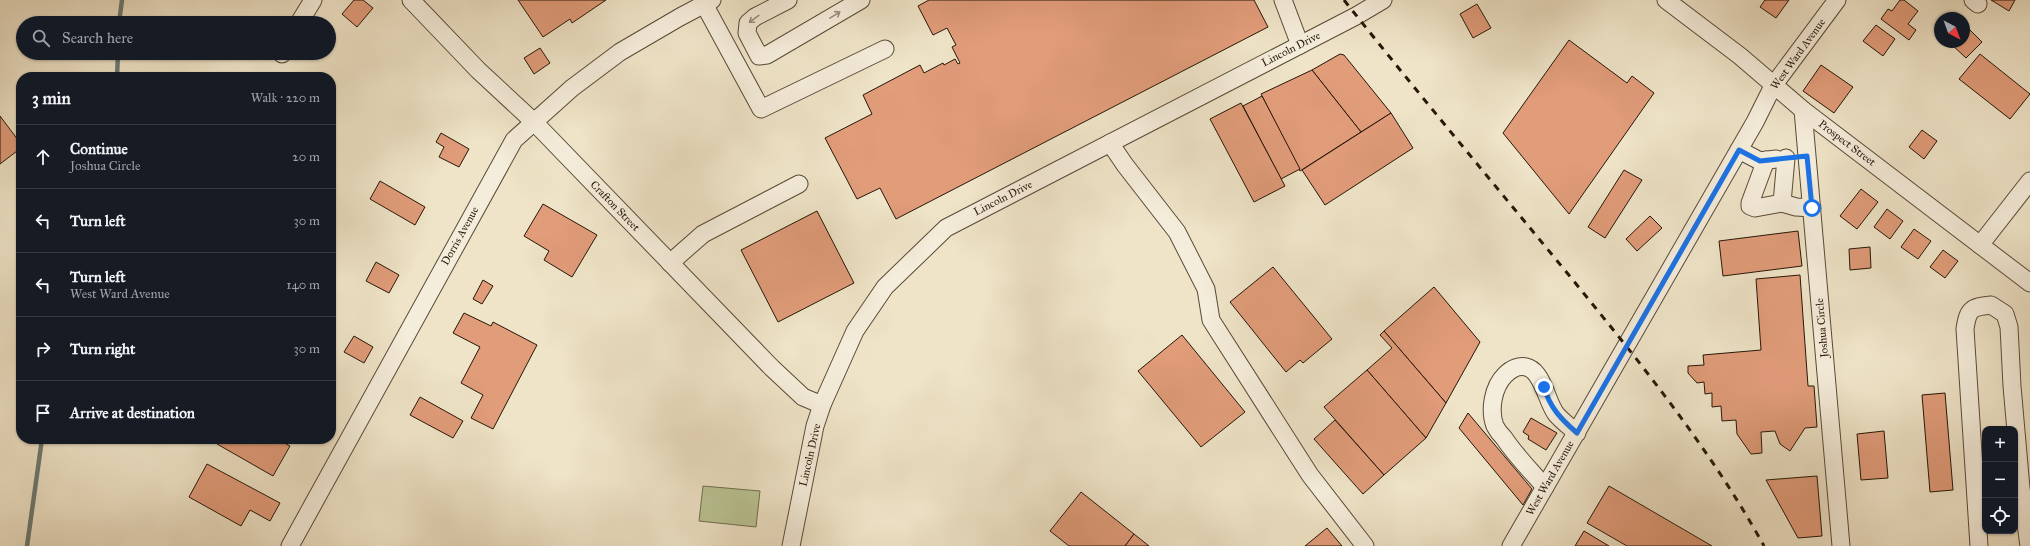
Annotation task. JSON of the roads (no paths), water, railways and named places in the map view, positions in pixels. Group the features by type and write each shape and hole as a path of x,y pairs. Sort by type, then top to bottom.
{"street":[{"path":"303,16 313,0"},
{"name":"Crafton Street","path":"411,0 478,70 534,122 772,368 803,397 822,405"},
{"path":"788,0 755,17 748,23 747,32 751,43 759,56 767,55 861,0"},
{"path":"1283,0 1300,45"},
{"name":"Lincoln Drive","path":"791,546 815,426 822,405 855,331 885,287 924,247 946,228 1300,45 1383,0"},
{"name":"Prospect Street","path":"1666,0 1740,56 1773,86 1803,110 2030,283"},
{"name":"West Ward Avenue","path":"1511,546 1739,150 1773,86 1837,0"},
{"path":"708,2 731,54 761,109 885,49"},
{"name":"Dorris Avenue","path":"290,546 514,140 572,88 620,52 680,16 708,2"},
{"path":"731,54 751,43"},
{"name":"Joshua Circle","path":"1803,110 1841,546"},
{"path":"1110,143 1125,165 1177,232 1206,290 1211,320 1310,475 1365,546"},
{"path":"1739,150 1760,161 1807,156"},
{"path":"1782,203 1786,158"},
{"path":"1766,160 1750,206 1755,208 1782,203 1796,208 1812,208"},
{"path":"1980,245 2030,181"},
{"path":"670,263 703,234 799,184"},
{"path":"1979,546 1965,328 1967,315 1976,306 1991,305 2005,314 2009,327 2012,386 2021,488 2029,546"},
{"path":"1546,487 1516,456 1495,426 1492,401 1500,380 1510,370 1520,366 1530,368 1544,387 1548,400 1557,416 1577,433"}],"waterway":[{"path":"120,16 122,0"},
{"path":"117,72 118,60"},
{"path":"27,546 41,444"}],"railway":[{"path":"1344,0 1647,372 1720,474 1764,546"}]}
